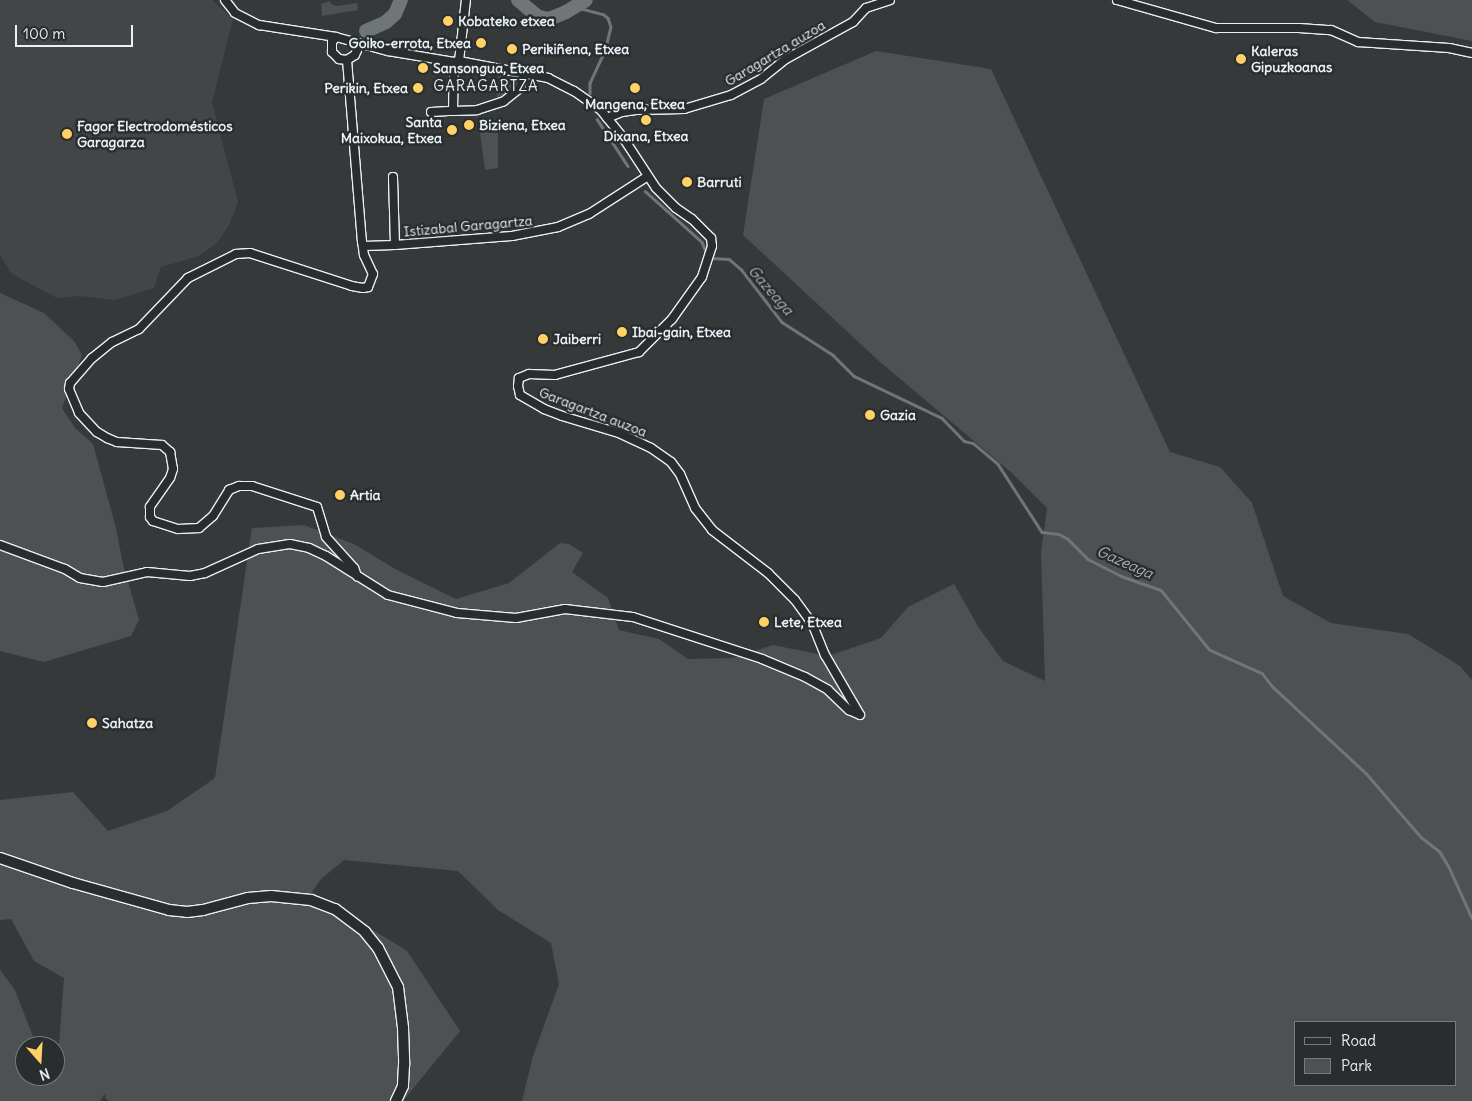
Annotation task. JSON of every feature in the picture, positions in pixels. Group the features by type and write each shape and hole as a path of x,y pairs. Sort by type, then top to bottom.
{"street":[{"path":"224,0 235,13 259,25 336,37 354,42 356,53 347,60 336,58 333,54 332,42 336,37"},
{"path":"453,111 456,62 466,0"},
{"name":"Garagartza auzoa","path":"607,118 622,112 636,110 684,109 731,95 761,79 786,59 853,22 866,8 890,0"},
{"path":"1117,0 1216,28 1331,30 1358,42 1448,48 1472,53"},
{"name":"Garagartza auzoa","path":"354,42 365,46 548,78 574,91 594,105 607,118 656,188 711,238 712,246 702,277 672,319 639,352 555,375 529,374 519,378 520,395 544,409 619,433 651,448 671,462 680,474 694,508 712,530 768,573 795,600 812,624 825,655 860,715 849,710 836,696 820,684 797,674 762,659 633,617 565,609 516,618 456,613 388,594 357,576"},
{"path":"347,60 364,256 373,274 368,286 362,288 250,253 236,254 188,278 139,329 112,342 92,358 70,384 70,395 79,413 87,423 106,438 117,442 162,445 170,452 174,469 150,507 150,517 153,521 178,529 199,528 213,516 229,490 238,486 252,486 317,507 326,537 354,568 357,576"},
{"path":"431,112 477,110 504,101 520,88 524,73"},
{"name":"Istizabal Garagartza","path":"363,246 512,236 558,227 589,214 648,176"},
{"path":"392,177 395,244"},
{"path":"0,545 64,569 92,582 102,582 147,572 190,576 210,571 258,549 290,544 317,552 357,576"},
{"path":"0,858 73,883 168,910 187,912 203,910 248,898 271,896 311,900 335,909 354,923 378,948 398,987 403,1028 404,1065 403,1086 396,1101"}],"shaded area":[{"name":"Fagor Electrodomésticos Garagarza","path":"0,0 212,0 233,19 212,103 238,202 229,225 217,243 199,256 161,267 154,288 115,300 80,296 57,298 12,274 0,255"}],"green space":[{"path":"1347,0 1472,0 1472,41 1375,22"},
{"path":"330,1 332,5 338,6 357,3 358,10 322,16 321,4"},
{"path":"876,51 991,69 1170,452 1220,467 1252,503 1283,596 1331,623 1408,634 1460,666 1472,680 1472,1101 522,1101 533,1056 559,984 551,943 498,910 458,871 344,860 321,879 312,892 407,951 460,1031 403,1101 110,1101 106,1099 105,1094 100,1101 0,1101 0,970 15,990 33,1036 15,1036 15,1086 65,1086 65,1036 60,1036 64,978 34,961 11,919 0,920 0,800 73,792 108,831 167,811 215,778 252,528 304,525 354,544 397,570 456,599 509,583 560,543 569,544 583,553 572,572 608,598 619,630 659,639 688,659 733,658 773,645 828,656 881,638 908,607 954,584 979,628 1003,661 1045,681 1041,553 1047,508 1012,473 879,361 743,235 764,99"},
{"path":"498,76 513,78 512,90 497,98"},
{"path":"498,127 498,168 485,170 480,133"},
{"path":"0,293 44,313 75,342 82,355 62,408 75,428 93,444 139,620 131,636 44,662 0,651"}],"waterway":[{"path":"366,31 386,22 395,14 401,0"},
{"path":"518,0 538,17 549,19 566,12 586,0"},
{"name":"Gazeaga","path":"576,7 603,14 608,18 611,27 605,51 590,83 590,93"},
{"name":"Gazeaga","path":"597,119 628,166"},
{"name":"Gazeaga","path":"645,191 702,242 706,252"},
{"name":"Gazeaga","path":"711,258 729,259 741,269 782,322 833,355 854,376 942,418 964,441 973,443 998,464 1042,532 1059,534 1068,539 1088,559 1121,576 1161,590 1210,650 1262,673 1273,687 1366,773 1421,837 1440,852 1449,867 1472,918"}],"place":[{"name":"Kobateko etxea","path":"448,21"},
{"name":"Goiko-errota, Etxea","path":"481,43"},
{"name":"Perikiñena, Etxea","path":"512,49"},
{"name":"Kaleras Gipuzkoanas","path":"1241,59"},
{"name":"Sansongua, Etxea","path":"423,68"},
{"name":"Perikin, Etxea","path":"418,88"},
{"name":"Mangena, Etxea","path":"635,88"},
{"name":"Dixana, Etxea","path":"646,120"},
{"name":"Biziena, Etxea","path":"469,125"},
{"name":"Santa Maixokua, Etxea","path":"452,130"},
{"name":"Fagor Electrodomésticos Garagarza","path":"67,134"},
{"name":"Barruti","path":"687,182"},
{"name":"Ibai-gain, Etxea","path":"622,332"},
{"name":"Jaiberri","path":"543,339"},
{"name":"Gazia","path":"870,415"},
{"name":"Artia","path":"340,495"},
{"name":"Lete, Etxea","path":"764,622"},
{"name":"Sahatza","path":"92,723"}],"district":[{"name":"GARAGARTZA","path":"486,86"}]}
